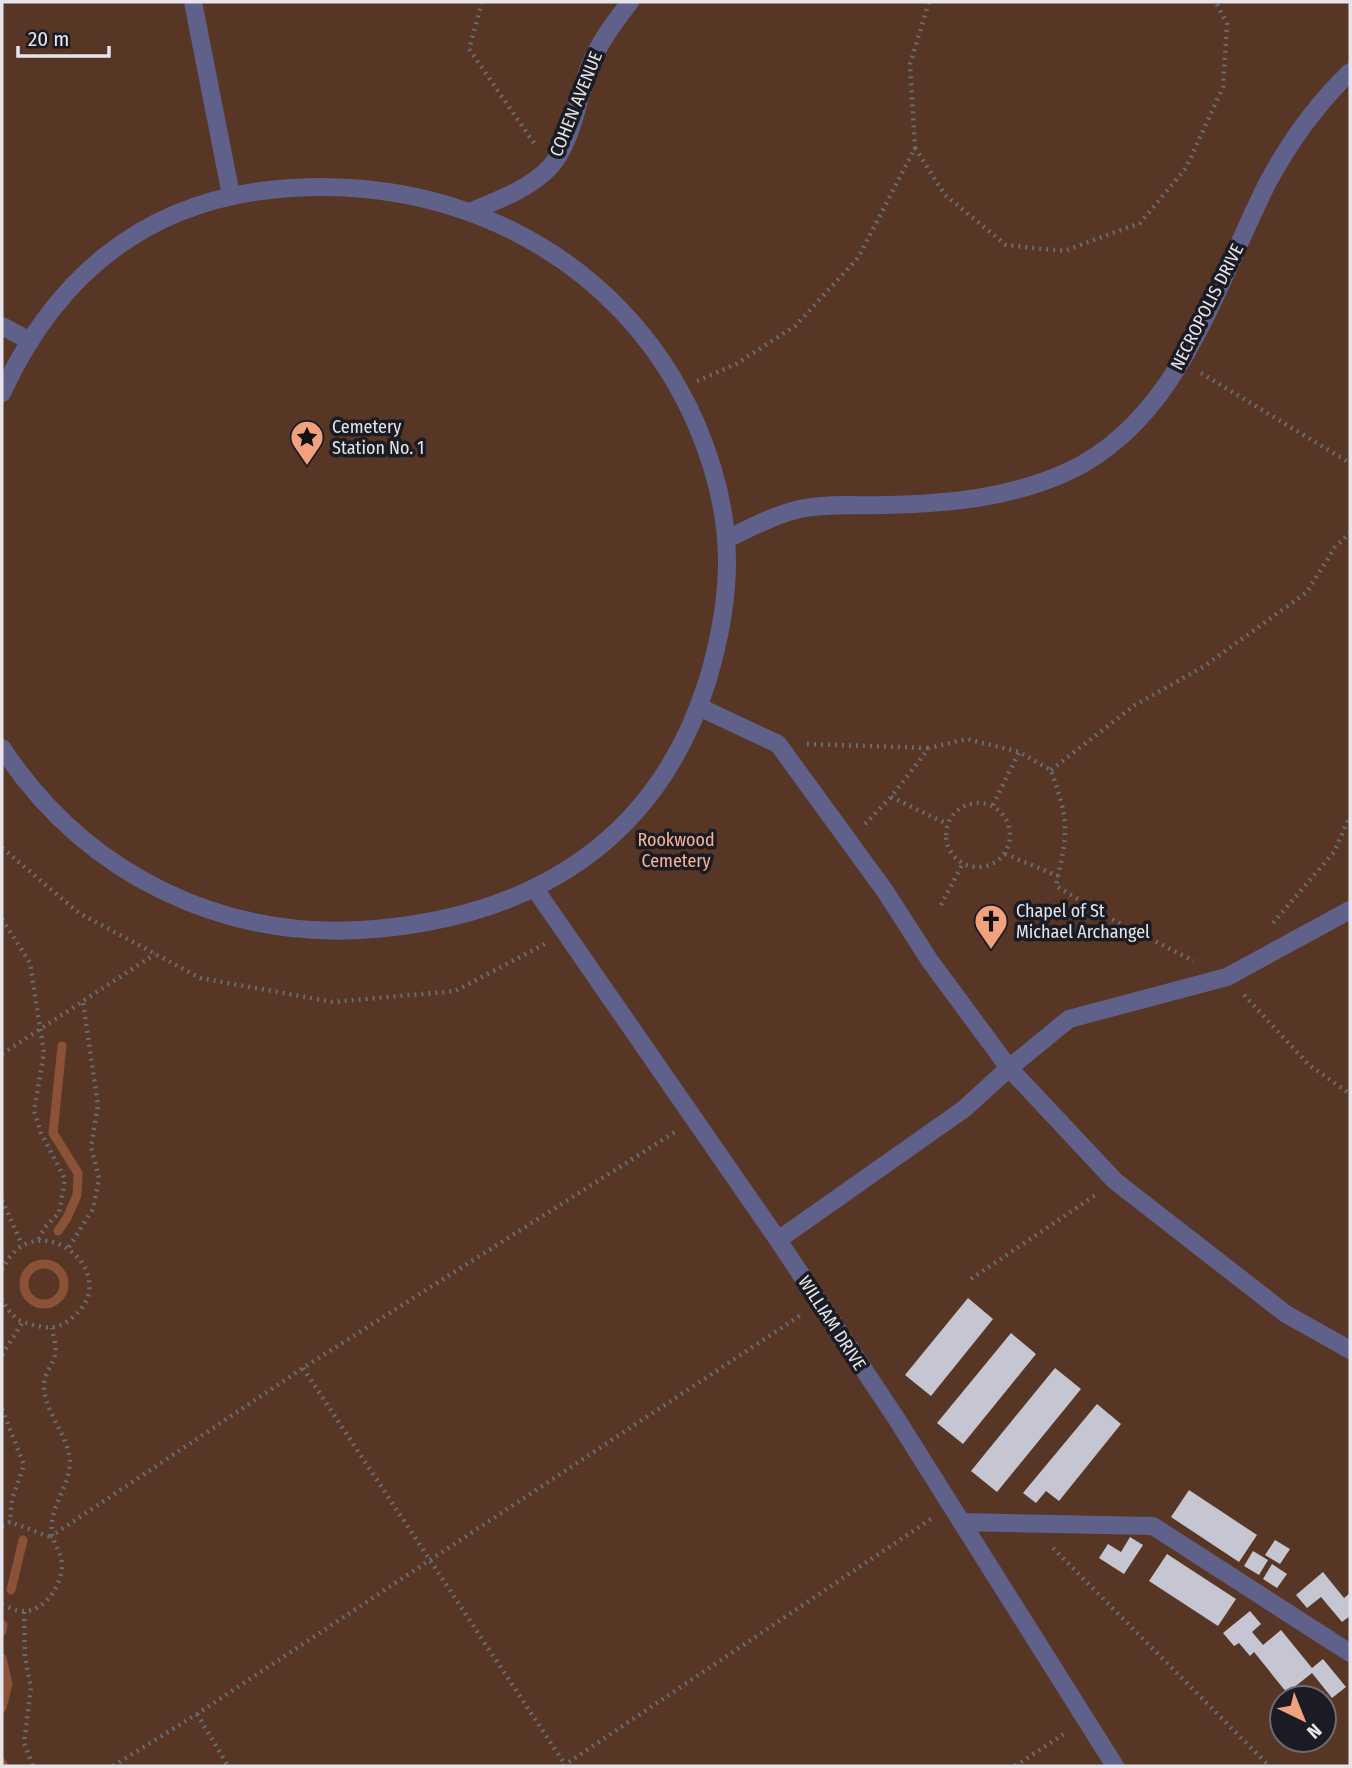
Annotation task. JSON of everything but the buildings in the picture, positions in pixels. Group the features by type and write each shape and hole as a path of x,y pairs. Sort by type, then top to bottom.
{"street":[{"path":"193,2 231,195"},
{"name":"COHEN AVENUE","path":"472,211 518,190 550,166 569,132 589,70 604,35 631,2"},
{"name":"NECROPOLIS DRIVE","path":"727,539 767,520 801,509 927,504 979,498 1026,487 1068,472 1109,446 1138,419 1182,361 1276,169 1297,134 1329,93 1350,72"},
{"path":"2,393 30,341 57,301 118,245 152,224 193,206 231,195 315,186 357,189 472,211 544,247 603,292 650,342 680,389 709,456 727,539 718,637 699,707 668,769 629,822 581,862 535,889 478,910 408,926 307,932 236,919 172,896 110,861 52,811 5,756"},
{"path":"2,326 30,341"},
{"path":"699,707 778,744 849,841 930,961 1009,1068 1115,1181 1286,1314 1350,1350"},
{"name":"WILLIAM DRIVE","path":"535,889 697,1118 778,1240 951,1505 1115,1766"},
{"path":"778,1240 964,1109 1069,1019 1227,977 1350,909"},
{"path":"961,1522 1153,1526 1350,1653"}],"path":[{"path":"482,2 469,49 550,166"},
{"path":"929,2 910,64 915,148 945,195 1006,245 1064,251 1140,223 1186,168 1223,87 1227,24 1216,2"},
{"path":"680,389 736,364 795,326 858,258 915,148"},
{"path":"1182,361 1350,463"},
{"path":"1051,770 1135,705 1203,667 1307,592 1335,547 1350,533"},
{"path":"778,744 929,748 967,739 1019,752 1051,770 1066,812 1067,839 1056,886 1115,921 1227,977 1308,1064 1350,1094"},
{"path":"849,841 891,797 929,748"},
{"path":"993,805 1019,752"},
{"path":"891,797 947,824"},
{"path":"975,802 993,805 1007,818 1011,836 1005,854 990,866 972,867 955,859 946,843 947,824 957,808 975,802"},
{"path":"1272,925 1334,852 1350,816"},
{"path":"2,848 79,913 200,978 333,1002 455,991 565,934"},
{"path":"1005,854 1058,876"},
{"path":"941,905 963,863"},
{"path":"2,919 30,963 44,1053 34,1111 41,1133 65,1179 58,1213 38,1240"},
{"path":"2,1054 40,1026 83,1002 155,954"},
{"path":"69,1247 93,1209 99,1178 91,1147 98,1105 83,1002"},
{"path":"50,1537 303,1368 697,1118"},
{"path":"971,1279 1115,1181"},
{"path":"2,1200 23,1245"},
{"path":"2,1270 10,1255 23,1245 38,1240 69,1247 80,1258 87,1271 87,1293 77,1314 52,1328 22,1324 9,1313 2,1299"},
{"path":"113,1766 197,1714 819,1303"},
{"path":"2,1355 22,1324"},
{"path":"50,1537 52,1518 66,1482 70,1458 44,1392 48,1368 56,1353 52,1328"},
{"path":"303,1368 565,1766 951,1505"},
{"path":"2,1409 24,1465 12,1499 10,1522"},
{"path":"2,1526 10,1522 50,1537 59,1550 62,1566 59,1582 51,1596 39,1606 24,1612 2,1605"},
{"path":"1029,1524 1269,1766"},
{"path":"24,1612 25,1657 31,1688 24,1743 33,1766"},
{"path":"197,1714 228,1766"},
{"path":"1015,1766 1086,1719"}],"green space":[{"name":"Rookwood Cemetery","path":"2,2 1350,2 1350,1766 2,1766"}],"waterway":[{"path":"58,1231 77,1195 78,1173 53,1133 62,1046"},
{"path":"44,1264 58,1270 64,1284 58,1298 44,1304 30,1298 24,1284 30,1270 44,1264"},
{"path":"11,1590 23,1540"},
{"path":"2,1631 3,1625"},
{"path":"2,1658 8,1684 2,1708"}],"place":[{"name":"Cemetery Station No. 1","path":"307,467"},
{"name":"Chapel of St Michael Archangel","path":"991,951"}]}
